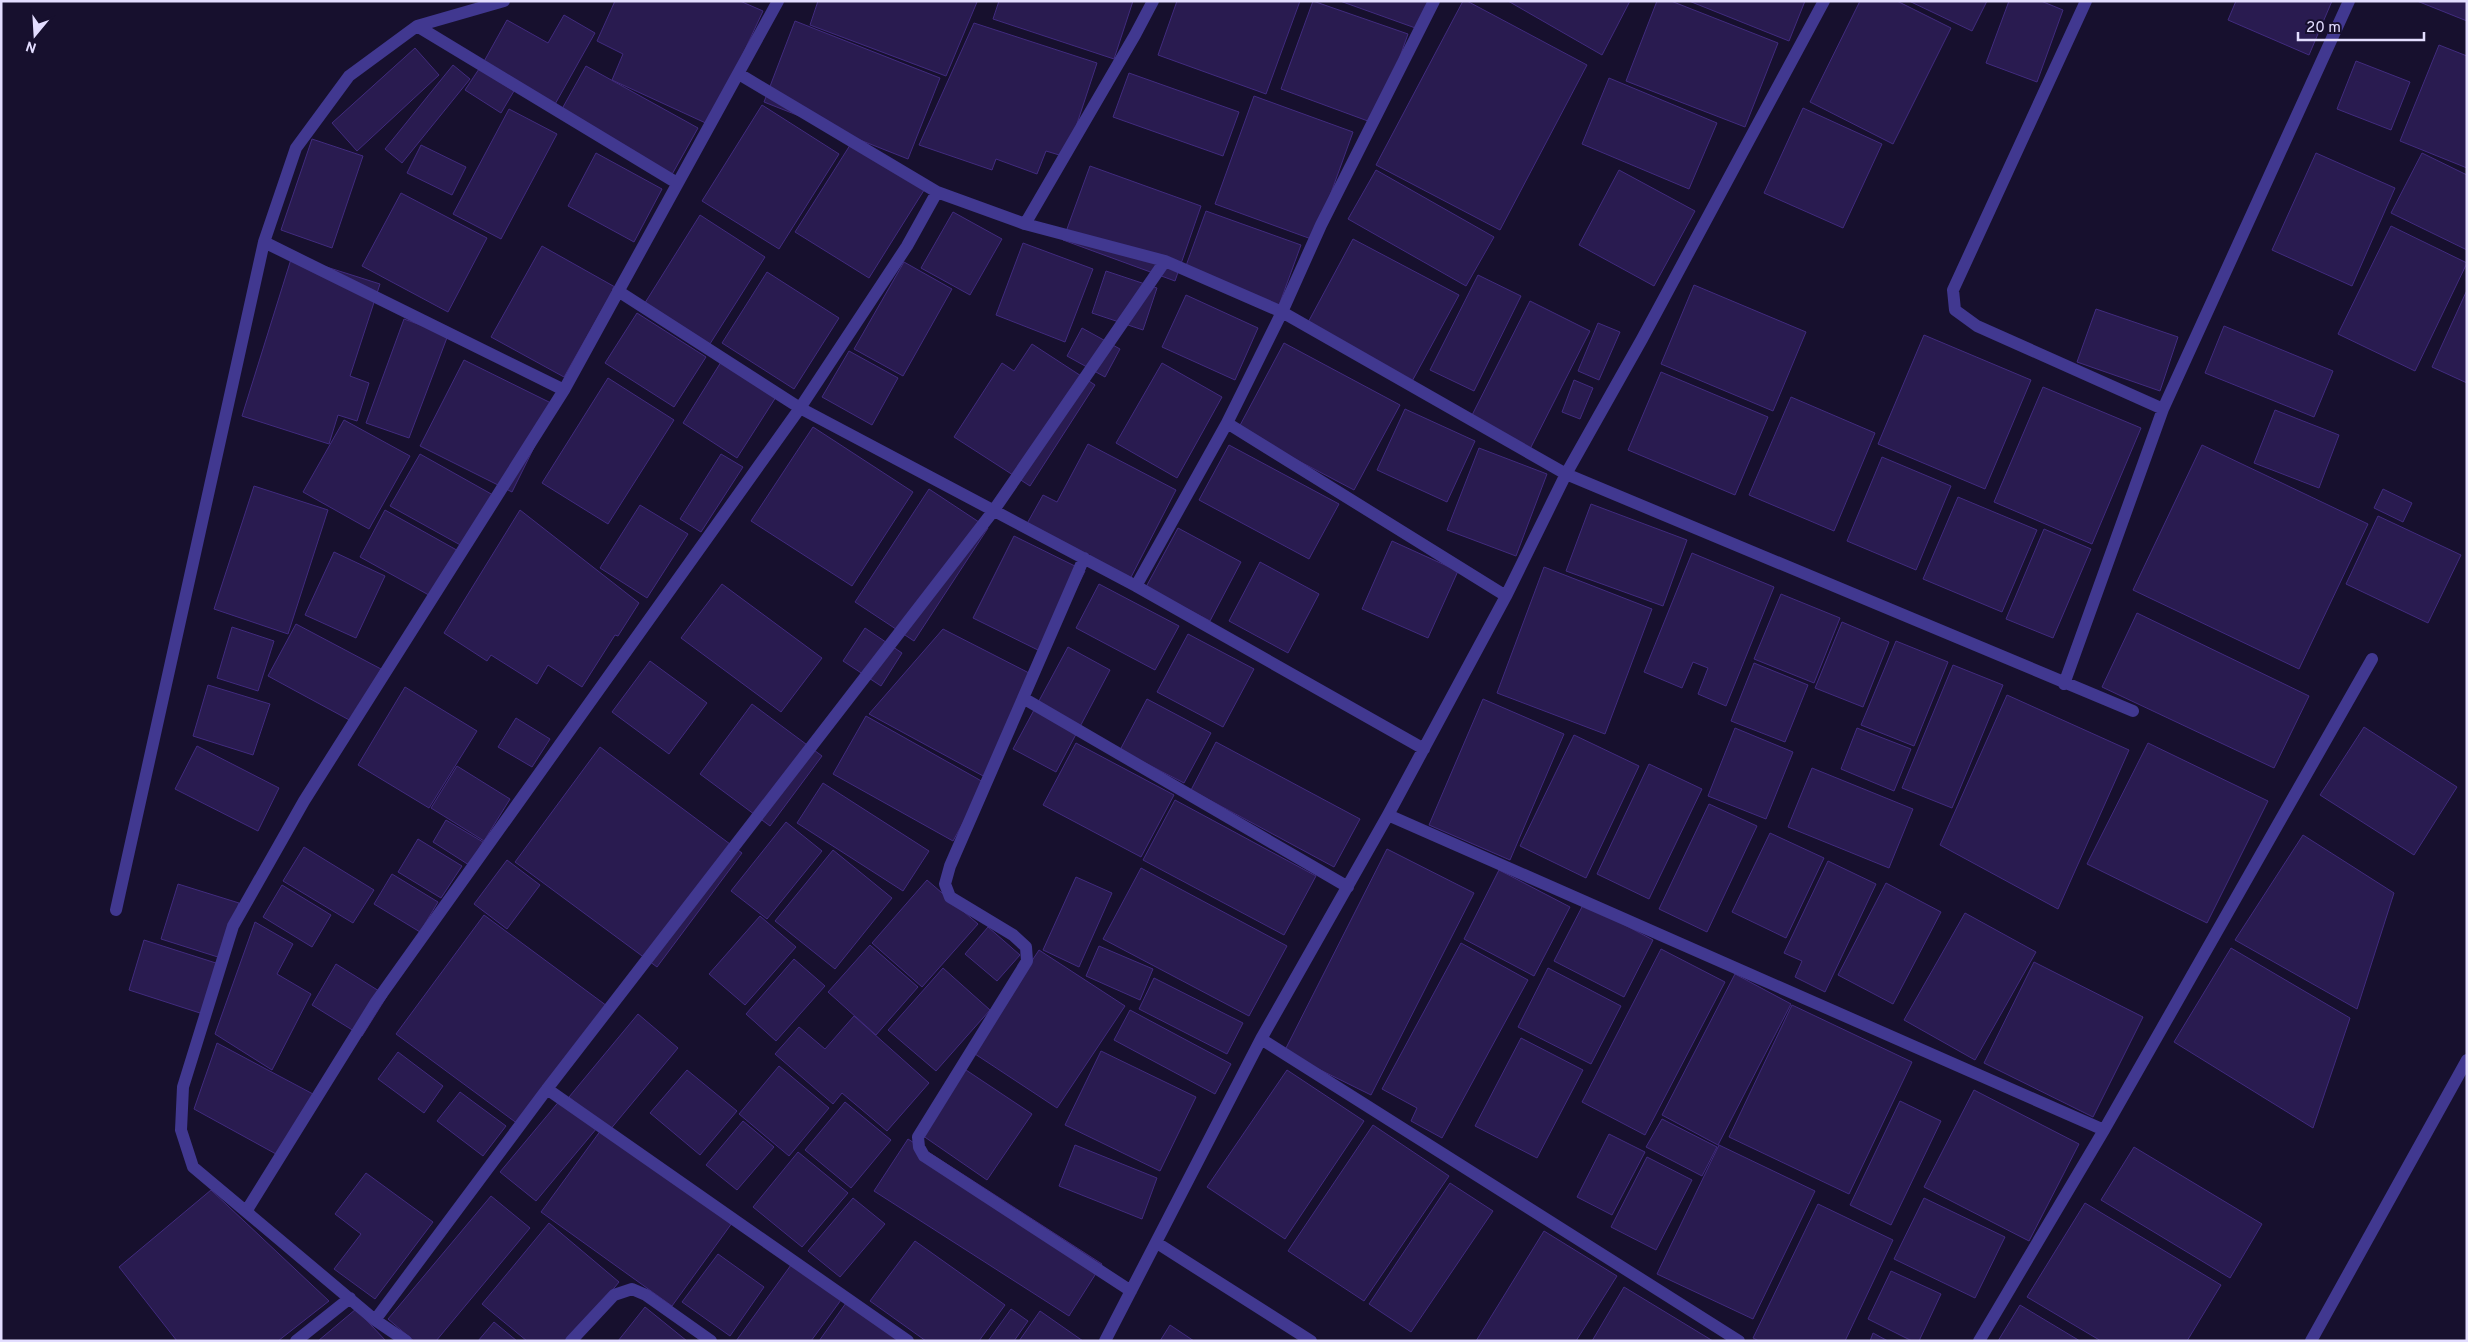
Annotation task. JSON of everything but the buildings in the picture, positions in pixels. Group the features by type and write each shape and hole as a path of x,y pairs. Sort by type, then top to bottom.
{"street":[{"path":"116,910 264,242 296,148 349,76 417,26 504,1"},
{"path":"406,1341 375,1320 194,1167 181,1130 183,1087 233,926 304,801 564,390 778,1"},
{"path":"1025,224 1135,36 1153,1"},
{"path":"1136,586 1227,423 1434,1"},
{"path":"1105,1341 1262,1039 1424,749 1506,596 1566,474 1647,331 1824,1"},
{"path":"2086,1 1953,290 1955,310 1977,326 2163,409"},
{"path":"2064,684 2163,409 2349,1"},
{"path":"417,26 677,183"},
{"path":"739,74 937,192 1025,224 1165,261 1282,312 1566,474 2064,684 2133,711"},
{"path":"247,1210 376,1002 800,408 907,246 937,192"},
{"path":"264,242 564,390"},
{"path":"375,1320 547,1089 994,510 1165,261"},
{"path":"618,291 800,408 1136,586 1424,749"},
{"path":"1227,423 1506,596"},
{"path":"1084,558 950,866 945,884 950,897 1014,935 1026,947 1027,961 918,1137 918,1147 924,1156 1132,1291"},
{"path":"1979,1341 2104,1130 2372,660"},
{"path":"1023,698 1348,887"},
{"path":"1388,815 2104,1130"},
{"path":"1262,1039 1739,1341"},
{"path":"2311,1341 2467,1060"},
{"path":"547,1089 908,1341"},
{"path":"1157,1243 1311,1341"},
{"path":"571,1341 614,1295 632,1288 646,1295 711,1341"},
{"path":"296,1341 350,1298"}]}
